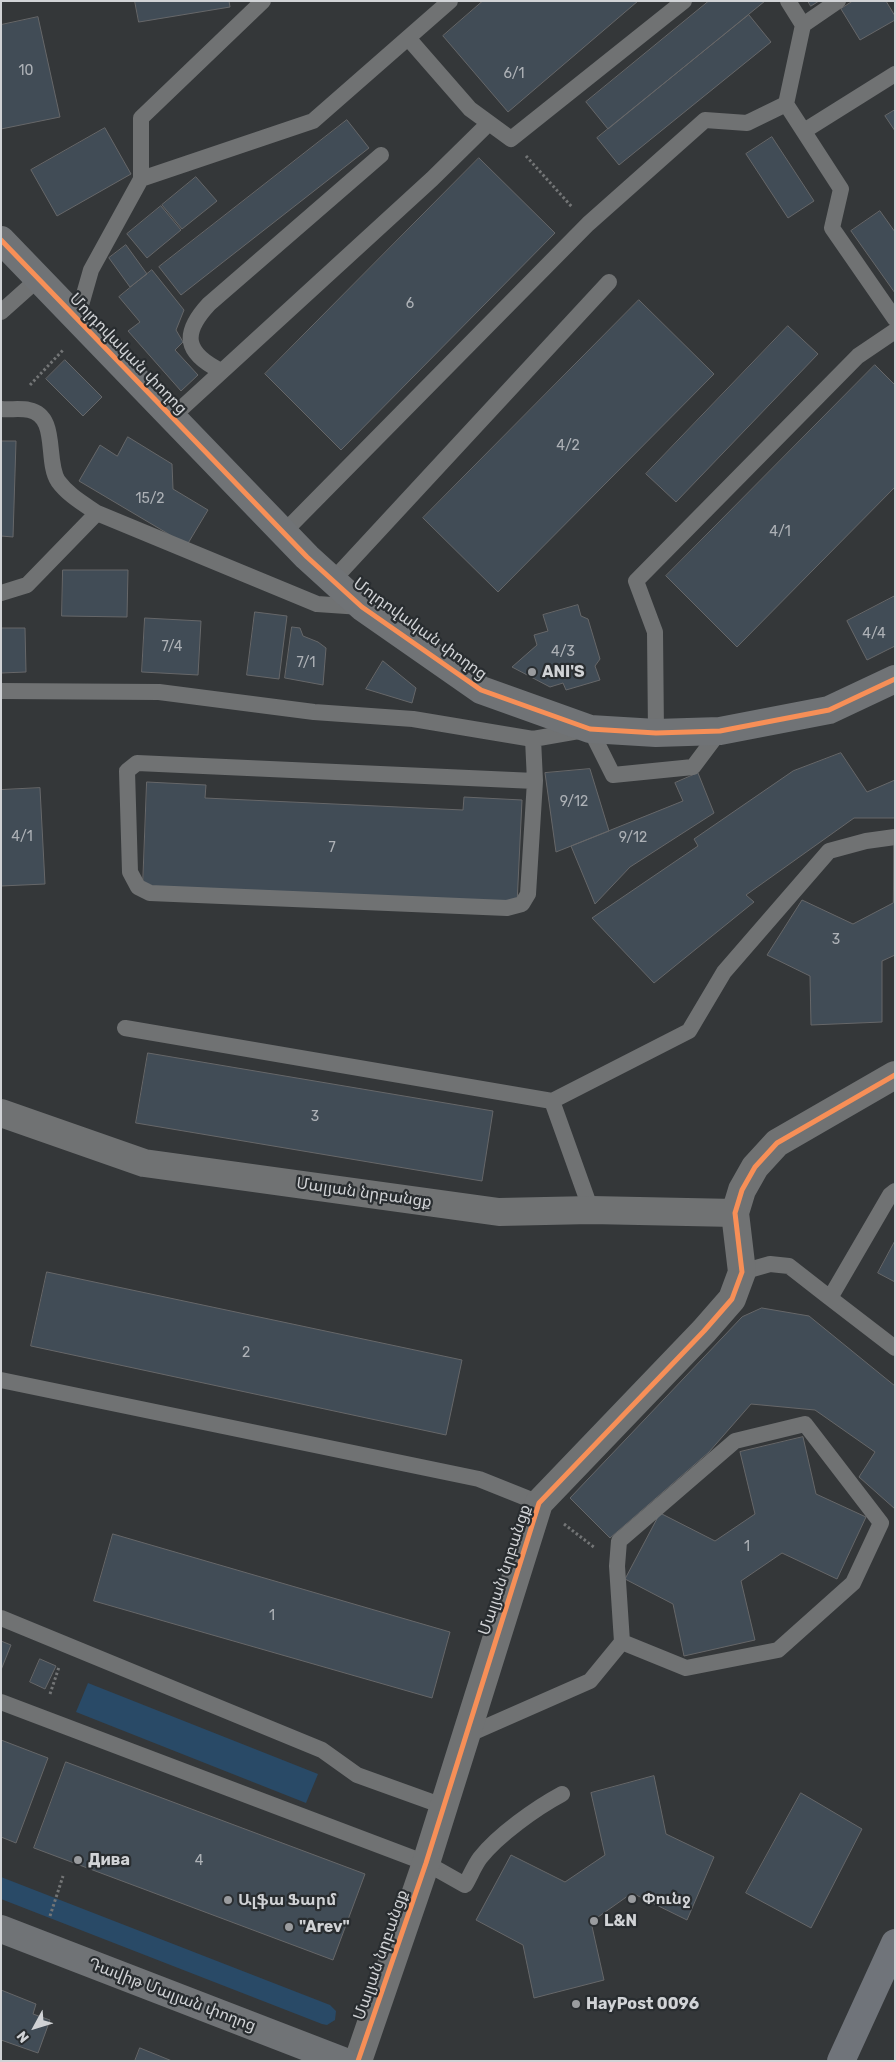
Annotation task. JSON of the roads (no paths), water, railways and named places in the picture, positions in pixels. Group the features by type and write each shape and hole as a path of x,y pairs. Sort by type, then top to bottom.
{"main road":[{"path":"841,2061 895,1943"}],"street":[{"name":"Մոլդովական փողոց","path":"1,240 284,532 333,580 362,607 481,690 590,729 656,733 720,731 829,710 895,679"},
{"name":"Մալյան նրբանցք","path":"358,2061 426,1863 442,1806 539,1503 704,1331 732,1299 742,1272 735,1213 742,1190 755,1167 777,1143 895,1075"},
{"name":"Մալյան նրբանցք","path":"1,1113 144,1163 499,1212 591,1210 735,1213"},
{"name":"Դավիթ Մալյան փողոց","path":"1,1929 343,2061"}],"lane":[{"path":"81,323 91,270 141,179 141,118 263,1"},
{"path":"141,179 313,121 450,1"},
{"path":"408,38 470,109 511,139 684,1"},
{"path":"788,1 803,25"},
{"path":"838,1 803,25 786,104 841,189 832,228 895,319"},
{"path":"804,131 895,74"},
{"path":"284,532 588,224 705,120 747,123 786,104"},
{"path":"172,417 432,179 489,123"},
{"path":"221,371 204,363 191,346 190,332 197,316 381,155"},
{"path":"1,312 38,279"},
{"path":"333,580 609,282"},
{"path":"656,733 655,632 636,581 858,356 895,331"},
{"path":"4,409 30,410 42,416 48,427 52,464 57,480 67,492 97,514 317,604 362,607"},
{"path":"1,593 27,585 97,514"},
{"path":"1,691 159,692 314,712 413,719 533,739 590,729 613,775 693,767 720,731"},
{"path":"533,739 536,781 528,894 522,904 507,908 150,893 138,887 130,872 127,771 137,762 536,781"},
{"path":"125,1028 552,1101 689,1031 724,972 829,851 866,841 895,837"},
{"path":"552,1101 591,1210"},
{"path":"830,1298 890,1195 895,1191"},
{"path":"742,1272 770,1264 789,1266 895,1348"},
{"path":"1,1380 479,1479 539,1503"},
{"path":"465,1736 590,1681 622,1642 617,1566 619,1541 735,1441 805,1424 881,1523 852,1583 778,1650 686,1668 622,1642"},
{"path":"1,1618 322,1750 357,1776 442,1806"},
{"path":"1,1702 41,1719 426,1863 465,1885 480,1859 494,1845 539,1808 562,1794"}],"place":[{"name":"ANI'S","path":"532,672"},
{"name":"Дива","path":"78,1860"},
{"name":"Փունջ","path":"632,1899"},
{"name":"Ալֆա Ֆարմ","path":"228,1900"},
{"name":"L&N","path":"594,1921"},
{"name":"\"Arev\"","path":"289,1927"},
{"name":"HayPost 0096","path":"576,2004"}]}
